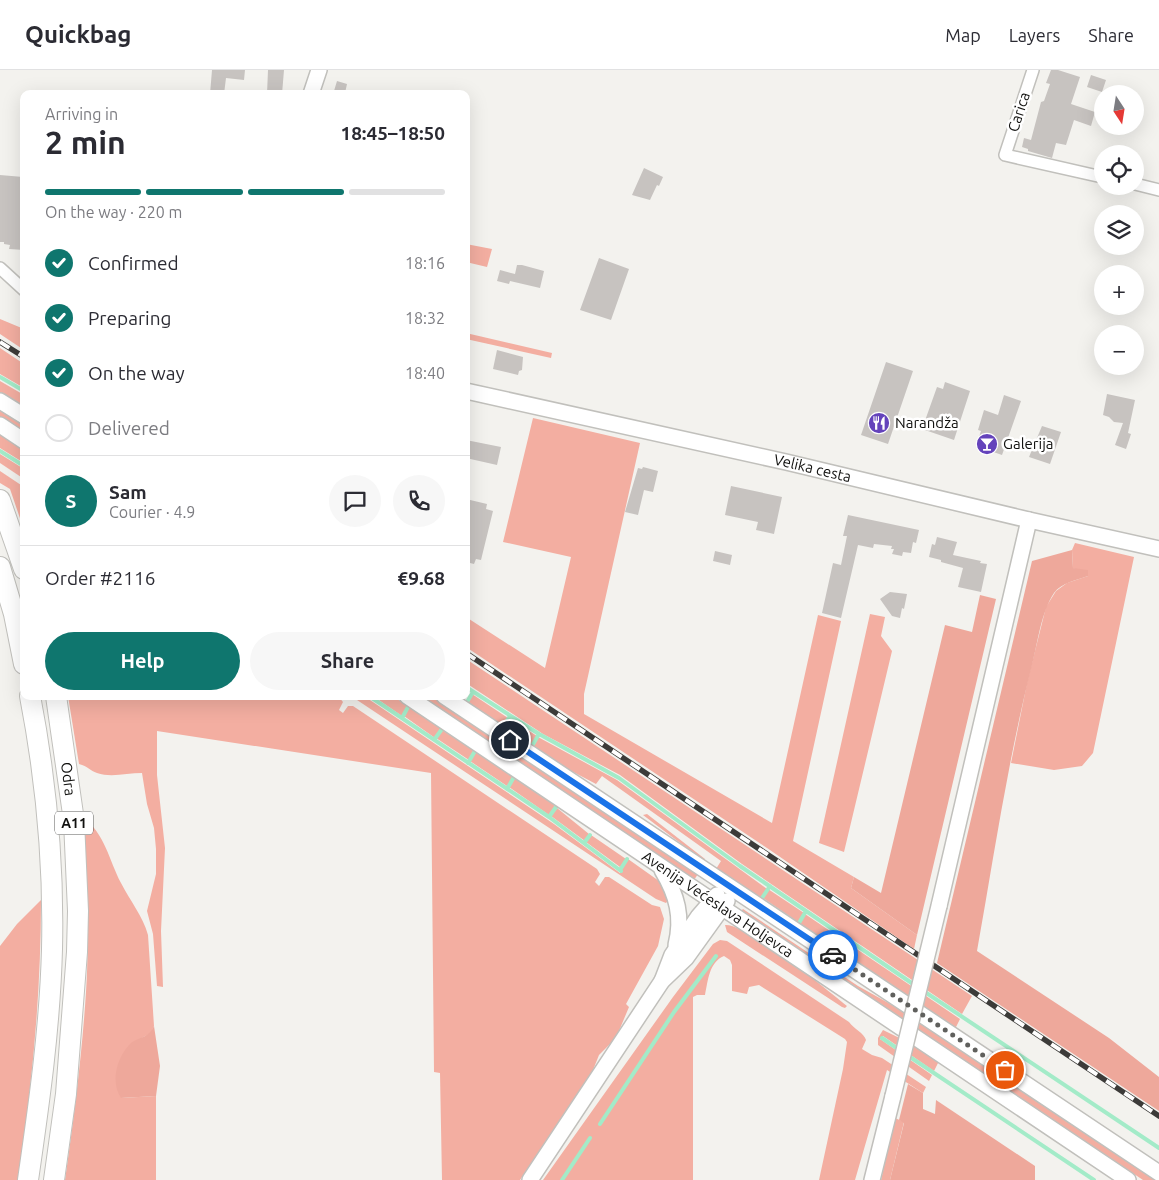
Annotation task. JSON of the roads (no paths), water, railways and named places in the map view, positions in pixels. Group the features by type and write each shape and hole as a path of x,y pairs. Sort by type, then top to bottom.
{"highway":[{"path":"0,500 20,558"},
{"path":"0,567 14,614 20,644"},
{"path":"0,618 20,668"},
{"name":"Odra","path":"28,1180 40,1096 52,951 51,873 47,824 42,766 31,700"},
{"name":"Odra","path":"54,1180 66,1094 78,952 78,902 74,822 57,700"}],"main road":[{"path":"312,90 319,70"},
{"name":"Velika cesta","path":"470,392 786,462 1159,549"},
{"path":"0,401 20,414"},
{"path":"0,425 20,438"},
{"path":"872,1180 939,906 1029,520"},
{"name":"Avenija Većeslava Holjevca","path":"413,700 1128,1180"},
{"name":"Avenija Većeslava Holjevca","path":"450,700 1159,1173"},
{"path":"660,866 674,892 679,910 678,935 675,949"},
{"path":"530,1180 662,980 686,958 717,905 732,888"},
{"path":"662,980 675,949 698,916 717,905"}],"street":[{"name":"Carica","path":"1033,70 1005,155 1094,175"},
{"path":"1144,186 1159,190"},
{"path":"0,268 20,286"}],"waterway":[{"path":"0,377 20,389"},
{"path":"0,451 20,464"},
{"path":"470,690 539,734 619,778 740,866 916,986"},
{"path":"470,697 473,692"},
{"path":"375,700 549,817 621,871"},
{"path":"402,718 408,707"},
{"path":"503,727 510,716"},
{"path":"434,740 442,729"},
{"path":"532,746 539,734"},
{"path":"468,763 475,751"},
{"path":"507,789 514,777"},
{"path":"549,817 556,807"},
{"path":"584,843 590,835"},
{"path":"620,870 627,859"},
{"path":"762,898 770,886"},
{"path":"799,923 806,911"},
{"path":"600,1124 674,1012 716,956"},
{"path":"922,990 1159,1148"},
{"path":"882,1038 901,1051"},
{"path":"907,1055 1094,1180"},
{"path":"562,1180 590,1138"}],"railway":[{"path":"0,342 20,354"},
{"path":"470,656 1159,1116"}],"place":[{"name":"Narandža","path":"879,423"},
{"name":"Galerija","path":"987,444"}]}
